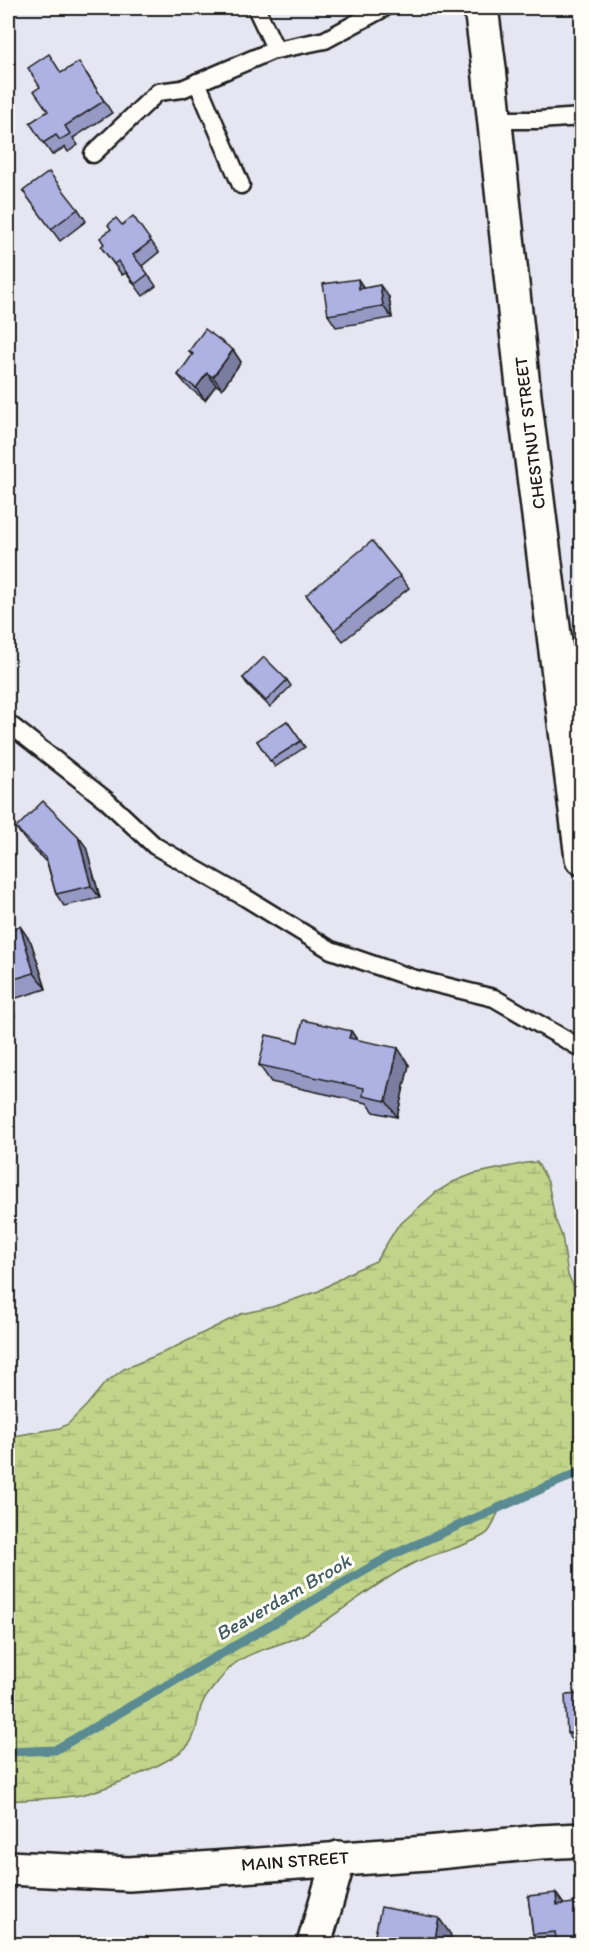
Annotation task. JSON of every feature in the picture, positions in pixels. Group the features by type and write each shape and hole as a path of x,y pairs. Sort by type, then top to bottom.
{"street":[{"name":"CHESTNUT STREET","path":"481,8 524,396 582,858"},
{"name":"MAIN STREET","path":"8,1868 129,1874 582,1840"},
{"path":"314,1944 339,1858"}],"lane":[{"path":"256,8 276,49"},
{"path":"93,154 158,92 182,89 276,49 325,40 384,8"},
{"path":"197,82 241,185"},
{"path":"495,120 582,117"},
{"path":"8,723 106,800 155,846 331,950 412,978 494,998 582,1049"}],"green space":[{"path":"537,1162 548,1182 555,1219 562,1236 568,1275 581,1301 581,1476 513,1500 501,1508 486,1534 410,1565 308,1632 241,1659 226,1672 204,1701 195,1734 190,1743 170,1758 122,1781 80,1795 8,1801 8,1437 60,1428 68,1424 86,1406 105,1383 124,1369 169,1350 241,1314 272,1307 319,1291 351,1272 376,1261 397,1227 435,1193 453,1182 473,1174"}],"building":[{"path":"49,54 61,73 79,62 104,101 65,126 70,134 60,140 56,135 43,143 30,123 48,111 34,91 40,87 28,68"},
{"path":"49,172 78,209 51,229 23,191"},
{"path":"579,212 582,212 582,235"},
{"path":"133,216 151,241 133,255 148,274 135,284 118,261 114,264 101,247 104,244 100,238 111,229 108,225 116,218 122,225"},
{"path":"358,279 359,289 380,285 383,306 328,315 323,284"},
{"path":"205,329 233,350 213,377 207,373 196,388 178,375 193,354 189,351"},
{"path":"372,541 400,576 334,630 306,595"},
{"path":"264,657 287,680 266,701 243,678"},
{"path":"287,721 301,741 270,761 257,741"},
{"path":"43,801 78,836 91,886 56,894 46,858 16,828"},
{"path":"20,926 34,973 8,981 8,930"},
{"path":"303,1020 351,1031 349,1038 398,1048 386,1101 363,1096 364,1088 259,1065 266,1035 298,1042"},
{"path":"582,1694 582,1732 567,1733 565,1695"},
{"path":"556,1893 557,1905 582,1902 582,1944 557,1944 555,1932 533,1934 528,1896"},
{"path":"381,1907 439,1918 434,1944 373,1944"}],"waterway":[{"name":"Beaverdam Brook","path":"8,1752 55,1750 390,1556 582,1471"}]}
